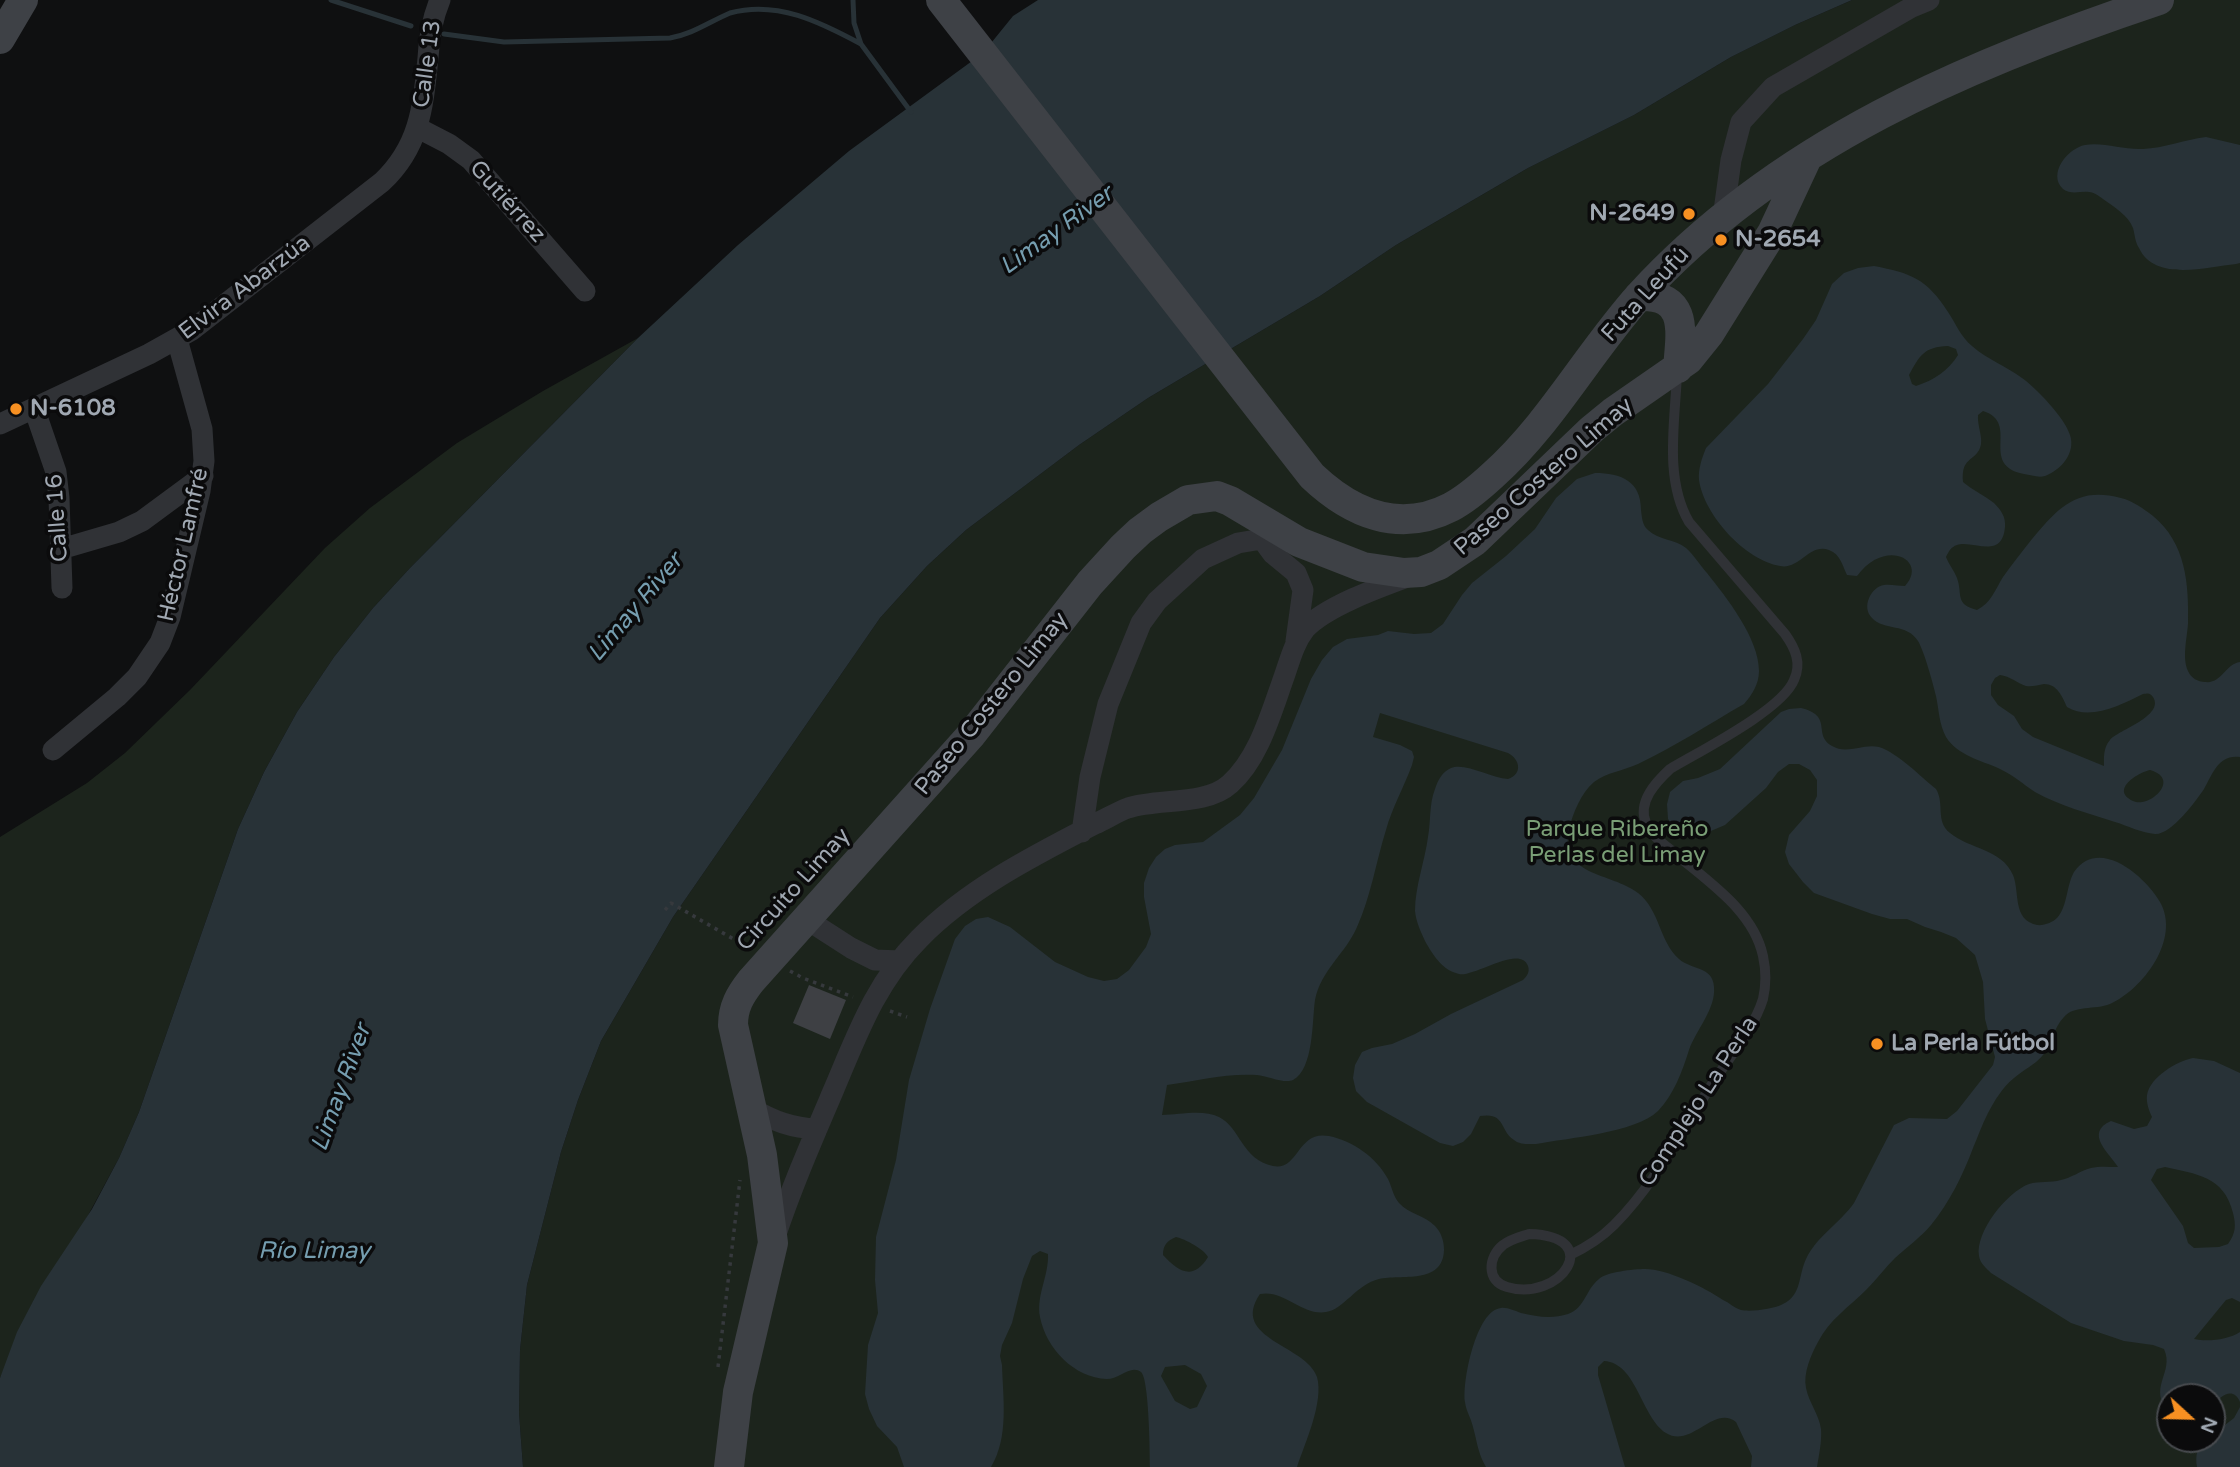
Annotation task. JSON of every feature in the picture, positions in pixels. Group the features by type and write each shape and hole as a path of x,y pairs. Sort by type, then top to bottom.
{"street":[{"path":"0,39 23,0"},
{"name":"Calle 13","path":"418,128 424,102 430,32 440,0"},
{"path":"1723,218 1731,160 1741,122 1773,87 1900,13 1929,0"},
{"name":"Futa Leufú","path":"949,11 1312,476 1341,501 1359,510 1396,520 1433,515 1453,506 1476,490 1525,444 1639,296 1677,257 1762,187 1854,128 1959,76 2077,28 2159,0"},
{"name":"Gutiérrez","path":"418,128 460,151 480,169 585,291"},
{"name":"Elvira Abarzúa","path":"0,424 177,339 216,313 382,182 406,152 418,128"},
{"name":"Paseo Costero Limay","path":"729,1467 738,1392 773,1243 764,1166 733,1025 733,1013 743,990 971,735 1090,583 1140,531 1188,500 1217,496 1238,505 1267,533 1363,567 1404,573 1422,572 1439,565 1475,541 1591,430 1688,360 1704,341 1772,233 1807,158"},
{"path":"1639,296 1659,296 1666,299 1676,312 1680,330 1678,368"},
{"name":"Héctor Lamfré","path":"53,750 128,687 160,643 170,617 203,476 202,429 177,339"},
{"name":"Calle 16","path":"34,408 56,472 62,588"},
{"path":"61,549 142,521 203,476"},
{"path":"773,1243 792,1186 864,1017 887,975 919,939 970,894 1082,832 1129,808 1202,797 1227,787 1245,769 1265,728 1296,641 1303,590 1296,573 1273,554 1267,533 1203,559 1157,601 1141,623 1108,704 1090,777 1082,832"},
{"path":"1296,641 1307,627 1324,614 1422,572"},
{"path":"806,919 875,960 900,961"},
{"path":"751,1108 772,1121 800,1129 817,1129"}],"lane":[{"name":"Complejo La Perla","path":"1570,1255 1598,1240 1614,1226 1645,1189 1749,1027 1763,996 1764,960 1752,926 1729,900 1659,841 1645,822 1646,799 1661,777 1779,699 1794,681 1797,669 1794,646 1689,522 1682,510 1673,463 1678,368"},
{"name":"Complejo La Perla","path":"1529,1234 1555,1237 1567,1247 1570,1255 1570,1263 1565,1273 1550,1283 1531,1289 1509,1288 1499,1284 1491,1271 1495,1252 1514,1238 1529,1234"}],"path":[{"path":"665,910 671,903 686,912"},
{"path":"717,1378 740,1178"}],"green space":[{"name":"Parque Ribereño Perlas del Limay","path":"1852,0 2240,0 2240,1467 523,1467 519,1413 520,1350 527,1285 561,1152 601,1041 673,917 880,618 927,566 966,530 1079,445 1148,398 1320,296 1396,245 1528,168 1634,115 1731,57"},
{"path":"638,338 373,608 334,657 297,712 264,772 238,829 139,1112 119,1158 0,1378 0,837 87,783 125,753 190,690 325,548 370,508 457,443"}],"water":[{"name":"Río Limay","path":"1038,0 1852,0 1731,57 1634,115 1528,168 1396,245 1320,296 1148,398 1079,445 966,530 927,566 880,618 673,917 601,1041 561,1152 527,1285 520,1350 519,1413 523,1467 0,1467 0,1378 17,1332 41,1286 92,1209 119,1158 139,1112 238,829 264,772 297,712 334,657 373,608 410,568 638,338 738,245 849,151 983,53 1013,16"},
{"path":"2206,137 2240,145 2240,263 2182,270 2157,265 2147,259 2139,248 2131,223 2120,212 2095,193 2069,192 2059,183 2058,169 2066,156 2085,145 2143,149"},
{"path":"1874,266 1887,269 1908,275 1925,285 1940,301 1968,342 2035,389 2056,412 2070,435 2071,448 2066,460 2057,470 2037,477 2011,469 2004,462 1999,425 1994,417 1983,411 1978,415 1981,444 1964,468 1963,482 1997,506 2004,517 2005,527 2003,537 1992,546 1957,545 1947,555 1965,605 1977,610 1986,604 2006,572 2032,539 2070,502 2092,495 2121,498 2153,516 2173,539 2179,551 2188,594 2185,654 2189,673 2197,680 2211,682 2240,662 2240,757 2227,758 2222,762 2189,809 2161,833 2140,831 2054,801 2035,792 2005,771 1963,753 1951,743 1942,727 1933,683 1918,641 1902,629 1877,622 1867,608 1875,589 1886,585 1905,586 1911,577 1912,568 1908,561 1891,555 1880,557 1868,564 1857,576 1847,575 1836,555 1822,549 1793,564 1780,566 1753,555 1740,545 1728,534 1709,507 1699,480 1706,448 1768,384 1803,339 1816,320 1832,284 1844,273","holes":["1948,346 1956,349 1958,355 1950,366 1929,381 1916,386 1912,384 1909,375 1920,357 1933,348","2000,675 2026,686 2052,686 2067,707 2076,711 2105,710 2143,694 2150,694 2155,704 2147,716 2110,740 2105,750 2104,766 2033,737 2022,729 2014,716 1998,705 1991,695 1991,685","2150,770 2159,774 2163,786 2160,792 2147,801 2133,801 2124,792 2125,787 2133,778"]},
{"path":"1604,473 1628,481 1637,492 1646,528 1657,536 1682,545 1692,554 1740,619 1758,658 1758,680 1744,704 1678,743 1594,782 1578,804 1569,829 1568,845 1579,865 1638,893 1651,908 1672,952 1684,962 1706,972 1713,980 1712,1003 1669,1097 1658,1111 1634,1125 1600,1134 1536,1144 1516,1142 1498,1119 1488,1115 1480,1116 1471,1134 1463,1142 1453,1146 1440,1143 1367,1102 1356,1091 1353,1078 1355,1065 1362,1052 1415,1034 1523,980 1529,970 1523,960 1516,958 1466,974 1453,972 1431,952 1420,930 1415,911 1432,801 1441,777 1451,768 1463,767 1508,779 1518,770 1515,759 1508,753 1380,713 1373,737 1400,745 1412,751 1414,757 1382,842 1362,915 1352,936 1318,989 1305,1066 1300,1074 1290,1081 1246,1075 1167,1085 1162,1115 1198,1113 1219,1117 1232,1128 1254,1157 1273,1166 1288,1163 1304,1144 1318,1136 1338,1138 1355,1146 1383,1171 1399,1203 1437,1228 1444,1250 1437,1269 1419,1276 1371,1282 1338,1307 1326,1312 1309,1310 1277,1295 1260,1294 1253,1309 1254,1321 1262,1332 1300,1357 1317,1377 1316,1410 1297,1467 1150,1467 1144,1377 1141,1372 1133,1370 1107,1379 1095,1377 1073,1367 1055,1350 1043,1329 1040,1317 1048,1254 1040,1251 1032,1256 1012,1323 1002,1345 1000,1356 1003,1431 991,1467 904,1467 897,1447 877,1426 865,1394 868,1345 878,1313 875,1280 876,1237 896,1160 909,1080 955,939 965,926 976,919 988,917 1010,927 1055,962 1088,977 1104,981 1117,979 1129,970 1146,947 1151,934 1144,883 1156,857 1175,845 1203,842 1240,815 1254,798 1282,750 1311,679 1333,647 1347,639 1388,631 1431,633 1443,624 1472,583 1535,529 1556,498 1577,479","holes":["1176,1237 1194,1245 1208,1257 1197,1269 1180,1269 1163,1255 1166,1244","1185,1365 1201,1374 1207,1386 1197,1407 1190,1409 1175,1401 1161,1376 1165,1367"]},
{"path":"1801,708 1817,716 1823,736 1832,746 1843,749 1879,747 1901,760 1936,789 1945,828 2008,866 2015,882 2020,911 2029,922 2043,925 2055,919 2061,913 2074,872 2084,862 2096,858 2108,859 2121,864 2144,881 2160,902 2166,931 2162,947 2146,975 2122,997 2104,1006 2073,1011 2064,1017 2043,1055 2010,1082 1996,1099 1960,1178 1938,1216 1823,1334 1810,1358 1805,1382 1821,1429 1817,1467 1751,1467 1752,1456 1736,1422 1728,1418 1719,1418 1684,1436 1666,1433 1650,1415 1632,1380 1615,1364 1604,1361 1598,1367 1598,1375 1625,1467 1486,1467 1466,1408 1465,1392 1472,1348 1484,1321 1492,1312 1503,1308 1539,1316 1557,1317 1568,1314 1578,1307 1595,1283 1608,1274 1645,1269 1664,1272 1685,1280 1741,1310 1762,1310 1783,1304 1797,1290 1803,1265 1811,1251 1854,1203 1894,1125 1909,1118 1947,1119 1957,1111 1993,1065 1995,1057 1985,1019 1983,982 1975,955 1956,938 1941,932 1907,919 1890,919 1872,914 1814,893 1789,864 1785,852 1789,835 1810,811 1817,796 1817,780 1810,770 1799,764 1789,764 1725,825 1699,836 1685,835 1675,829 1668,819 1667,804 1670,792 1683,781 1720,769 1781,712"},
{"path":"2193,1058 2214,1061 2240,1073 2240,1302 2232,1298 2226,1300 2194,1339 2217,1340 2240,1332 2240,1402 2234,1394 2226,1394 2226,1383 2161,1383 2166,1366 2164,1349 2124,1341 2071,1323 1991,1273 1979,1256 1979,1246 1987,1225 2002,1204 2020,1188 2033,1183 2065,1179 2091,1168 2118,1167 2101,1143 2099,1131 2111,1121 2134,1129 2147,1126 2152,1117 2147,1101 2149,1088 2172,1066","holes":["2165,1167 2198,1175 2216,1184 2229,1201 2235,1221 2234,1233 2228,1244 2194,1248 2188,1243 2183,1226 2151,1180 2157,1169"]},
{"path":"2240,1407 2240,1467 2197,1467 2198,1453 2226,1453 2226,1424 2234,1418"}],"building":[{"path":"809,985 846,1000 830,1039 793,1023"}],"waterway":[{"path":"331,0 411,26"},
{"path":"853,0 854,23 861,44 911,112"},
{"path":"444,34 504,42 670,38 694,31 730,13 765,9 798,15 861,44"}],"place":[{"name":"N-2649","path":"1689,214"},
{"name":"N-2654","path":"1721,240"},
{"name":"N-6108","path":"16,409"},
{"name":"La Perla Fútbol","path":"1877,1044"}],"water label":[{"name":"Limay River","path":"1057,231"},
{"name":"Limay River","path":"636,608"},
{"name":"Limay River","path":"342,1088"}]}
